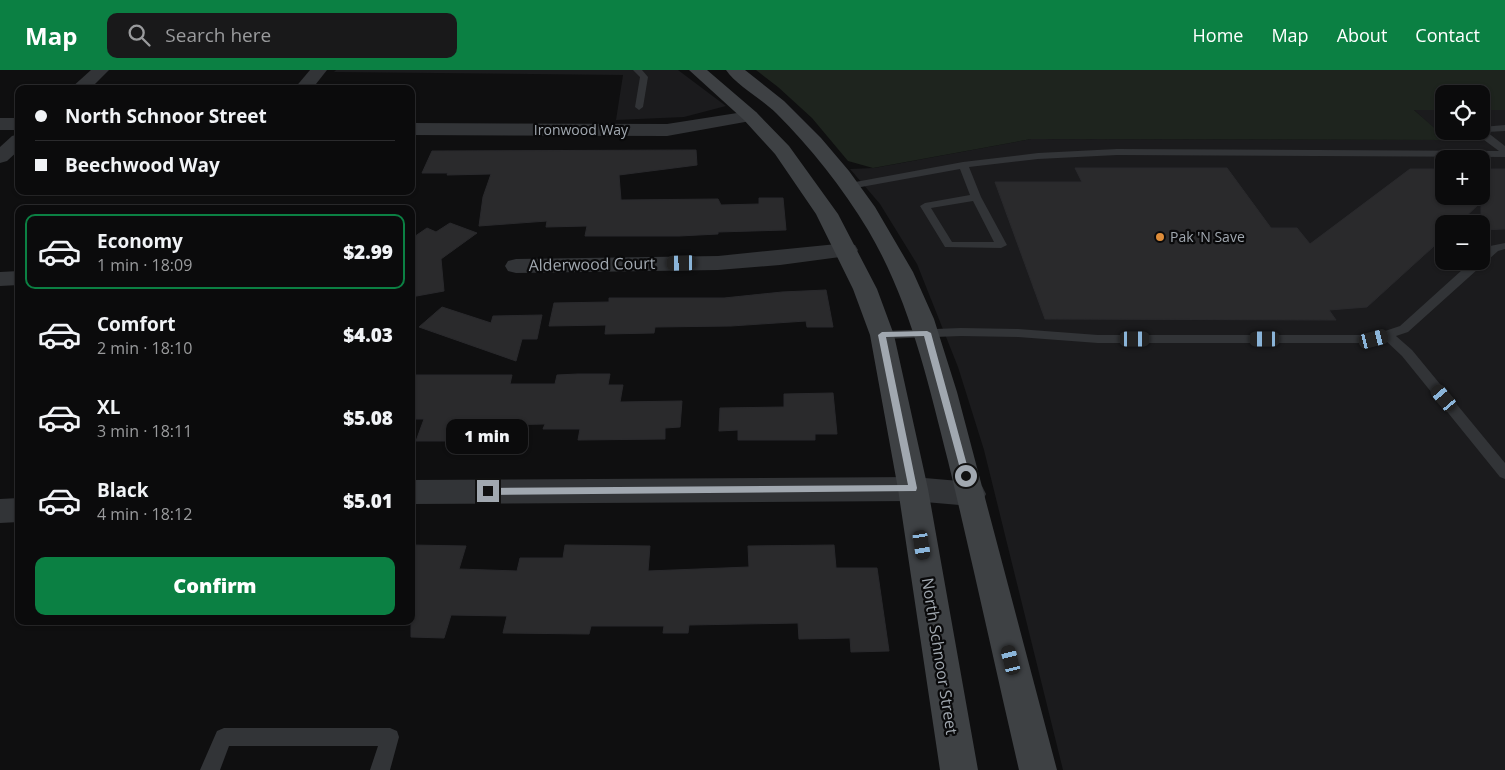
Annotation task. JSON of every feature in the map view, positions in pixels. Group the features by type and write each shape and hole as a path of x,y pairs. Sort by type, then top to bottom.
{"street":[{"path":"84,85 101,70"},
{"path":"307,85 318,70"},
{"name":"North Schnoor Street","path":"697,70 750,116 782,150 806,181 847,250 882,335 913,488 959,770"},
{"path":"734,70 781,108 816,144 850,186 891,250 927,333 971,494 1038,770"},
{"name":"Ironwood Way","path":"415,129 667,130 750,116"},
{"path":"0,124 15,124"},
{"path":"0,157 15,144"},
{"name":"Alderwood Court","path":"516,266 718,263 847,250"},
{"path":"0,279 15,278"},
{"path":"415,492 913,488 971,494"},
{"path":"0,511 15,510"}],"lane":[{"path":"637,70 644,77 639,107"},
{"path":"1505,128 1482,130 1483,134 1505,153"},
{"path":"850,186 963,165 1038,156 1117,152 1505,153"},
{"path":"963,165 976,198 1001,246 948,245 925,206 976,198"},
{"path":"1490,251 1494,248 1505,246"},
{"path":"882,335 1018,333 1098,339 1374,339 1404,329 1469,270"},
{"path":"1387,335 1407,353 1505,473"},
{"path":"210,770 224,736 390,736 380,770"}],"shaded area":[{"path":"336,70 678,70 726,106 684,117 616,120 623,75 334,72"},
{"path":"756,70 1505,70 1505,110 1490,110 1490,85 1435,85 1435,110 1414,110 1435,129 1435,140 1031,139 873,168 848,161 812,118"},
{"path":"1414,110 1435,110 1435,129"},
{"path":"1490,110 1505,110 1505,770 1063,770 984,450 958,367 917,264 880,204 850,169 874,168 1031,139 1490,140"}],"building":[{"path":"696,150 697,165 619,175 621,200 718,199 721,205 759,204 759,198 783,198 786,230 718,232 718,234 679,236 585,236 587,226 546,227 547,221 479,226 483,197 491,174 447,175 448,173 422,173 432,151"},
{"name":"Pak 'N Save","path":"1075,168 1227,168 1271,228 1297,228 1310,244 1410,169 1435,169 1435,205 1478,205 1467,215 1435,215 1435,245 1367,307 1329,310 1336,320 1045,319 995,182 1082,182"},
{"name":"Pak 'N Save","path":"1490,169 1505,169 1505,229 1490,230 1490,215 1481,215 1481,205 1490,205"},
{"path":"450,223 477,233 441,259 444,291 415,296 415,236 427,228 436,232"},
{"path":"826,290 833,327 807,327 806,321 731,326 655,327 654,333 605,334 606,325 549,326 554,303 609,302 609,298 724,298"},
{"path":"442,307 491,323 493,316 542,315 537,339 522,339 516,361 419,327"},
{"path":"610,374 608,385 623,385 620,402 682,401 680,427 665,428 665,439 578,440 580,429 543,429 545,424 499,425 495,441 416,441 424,419 415,419 415,375 512,375 510,384 555,384 557,375"},
{"path":"833,393 837,434 815,434 815,440 738,440 738,430 719,431 720,408 784,407 784,394"},
{"path":"415,545 466,546 459,569 517,571 520,558 563,558 565,545 650,546 648,571 749,567 748,546 834,545 836,568 877,568 889,651 851,652 850,638 799,639 798,623 689,625 688,633 663,633 664,626 591,626 589,634 503,633 507,616 451,615 444,638 411,637 411,625 415,625"}],"place":[{"name":"Pak 'N Save","path":"1160,237"}],"route":[{"path":"488,491 913,488 882,335 927,333 966,476"}]}
